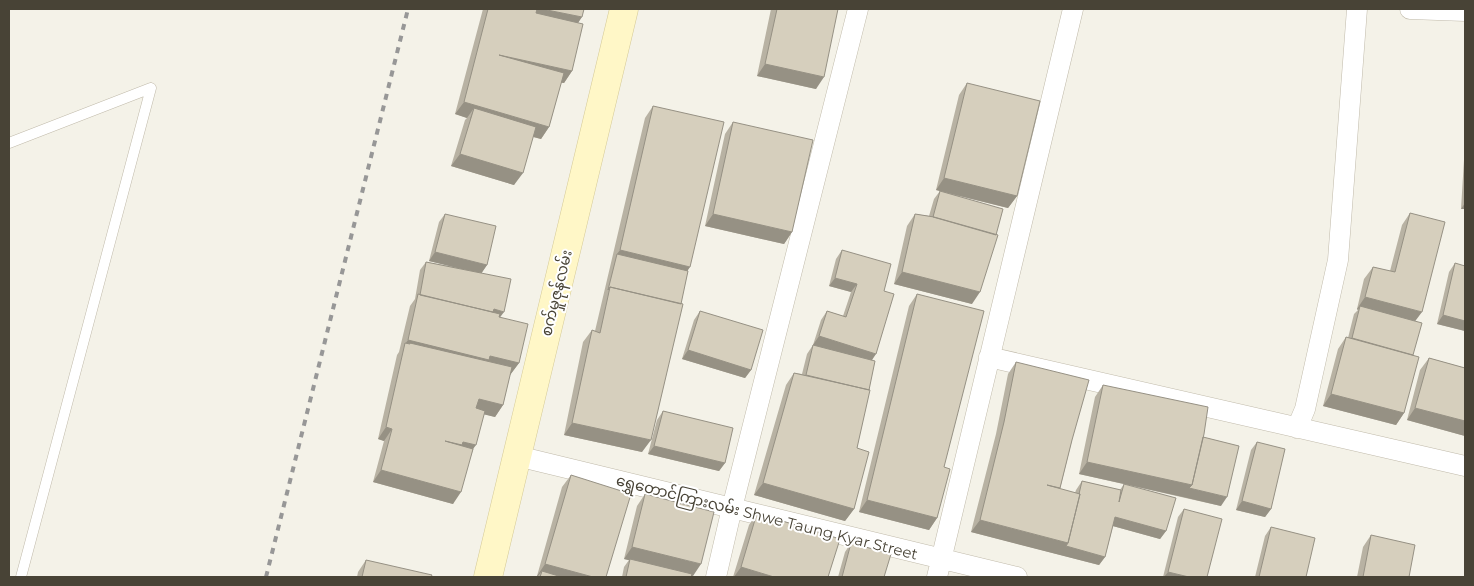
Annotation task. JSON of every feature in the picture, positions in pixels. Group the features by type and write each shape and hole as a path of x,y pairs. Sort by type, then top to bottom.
{"street":[{"name":"စက်မှုဇုန်လမ်း","path":"488,577 624,9"},
{"path":"716,577 858,9"},
{"path":"939,568 1072,9"},
{"path":"1297,428 1305,409 1338,260 1357,9"},
{"path":"1410,9 1465,11"},
{"path":"989,357 1465,466"},
{"name":"ရွှေတောင်ကြားလမ်း Shwe Taung Kyar Street","path":"517,456 732,508 939,568 1017,577"}],"lane":[{"path":"9,143 151,88 21,577"}],"building":[{"path":"488,9 537,9 536,13 583,24 572,71 499,55 564,73 549,127 464,102"},
{"path":"542,9 584,9 582,17"},
{"path":"777,9 838,9 824,77 765,64"},
{"path":"967,83 1040,101 1017,196 944,178"},
{"path":"653,106 724,122 690,267 620,250"},
{"path":"474,108 536,127 523,173 460,154"},
{"path":"733,122 813,140 792,232 713,214"},
{"path":"940,191 1003,209 996,235 933,217"},
{"path":"1410,213 1445,222 1422,312 1365,297 1373,267 1395,272"},
{"path":"445,214 496,226 487,265 435,252"},
{"path":"915,214 934,217 998,235 980,292 902,272"},
{"path":"842,250 891,264 884,291 894,294 876,354 819,336 827,311 846,317 857,284 835,278"},
{"path":"617,254 688,271 681,304 610,287 608,290"},
{"path":"426,262 511,279 504,312 494,309 493,312 420,295"},
{"path":"1455,263 1465,266 1465,321 1443,315"},
{"path":"610,287 683,304 651,440 572,423 592,330 600,333"},
{"path":"418,294 500,314 499,317 528,324 519,363 490,356 489,360 408,340"},
{"path":"917,294 984,311 944,467 950,469 937,518 867,500"},
{"path":"1360,306 1422,323 1413,355 1352,338"},
{"path":"700,311 763,330 751,370 688,350"},
{"path":"1346,337 1419,357 1404,413 1331,394"},
{"path":"405,343 512,367 503,405 479,399 476,408 485,411 476,445 463,442 462,445 445,441 473,449 461,492 381,470 392,429 386,427"},
{"path":"813,345 875,361 869,390 806,375"},
{"path":"1429,358 1465,368 1465,421 1415,408"},
{"path":"1016,362 1089,380 1060,488 1047,485 1080,494 1068,543 980,520 1004,422"},
{"path":"794,373 870,390 857,448 869,452 854,509 763,483"},
{"path":"1103,385 1208,407 1204,434 1192,485 1087,462"},
{"path":"663,411 733,428 725,463 654,446"},
{"path":"1203,437 1239,446 1227,497 1189,488 1192,485"},
{"path":"1257,442 1285,449 1271,509 1242,501"},
{"path":"571,475 631,494 606,577 593,577 545,564"},
{"path":"1082,481 1121,490 1119,502 1124,484 1176,498 1166,531 1115,517 1105,557 1066,546"},
{"path":"645,494 714,512 701,564 632,547"},
{"path":"1184,509 1222,519 1207,577 1189,577 1168,572"},
{"path":"757,513 840,539 828,577 774,577 741,567"},
{"path":"1271,527 1315,538 1306,577 1259,577"},
{"path":"1371,535 1415,545 1409,577 1363,577"},
{"path":"851,543 891,554 884,577 842,577"},
{"path":"630,559 692,574 691,577 626,577"},
{"path":"366,560 432,575 431,577 362,577"},
{"path":"542,571 562,577 540,577"}],"railway":[{"path":"266,577 408,9"}]}
